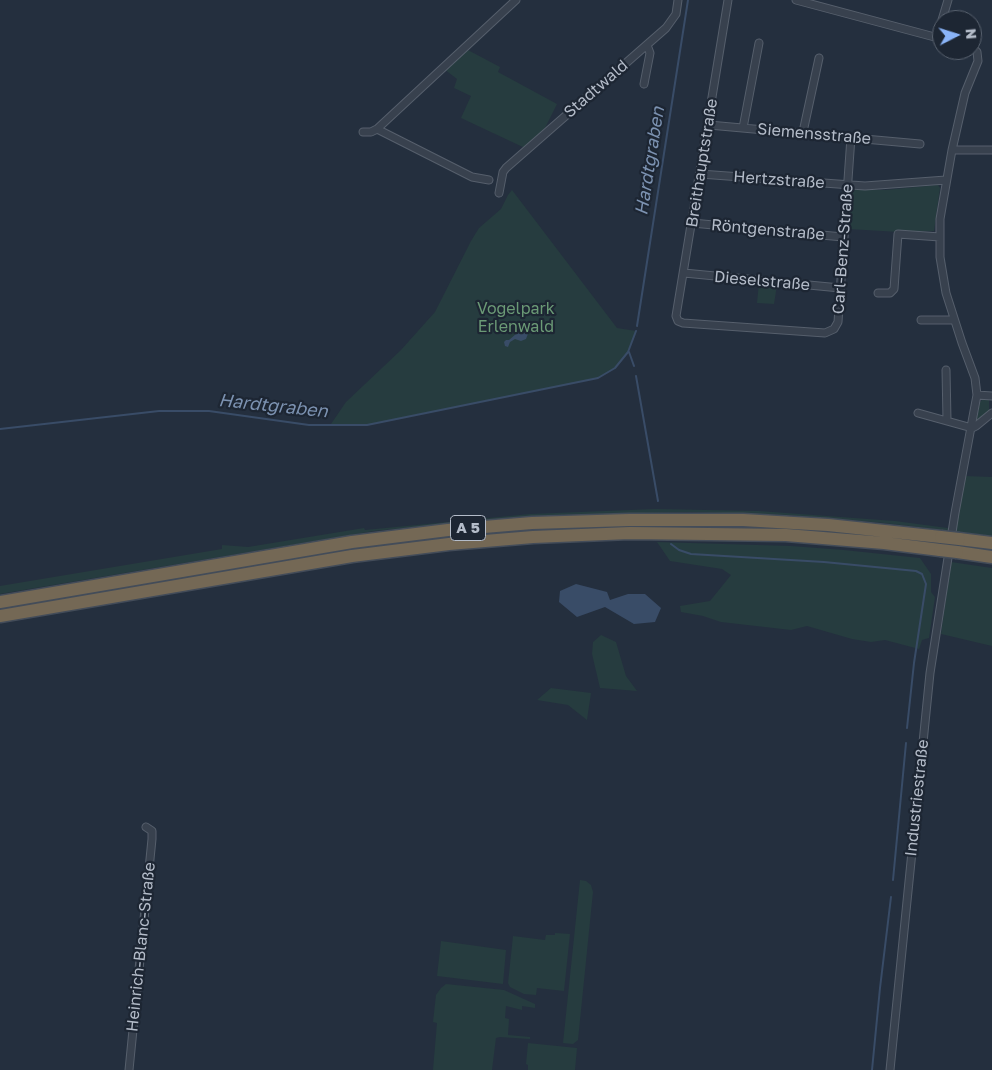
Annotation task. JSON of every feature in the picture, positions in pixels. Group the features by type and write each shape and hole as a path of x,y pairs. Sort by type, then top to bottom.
{"highway":[{"name":"A 5","path":"0,602 352,542 438,531 532,523 637,520 743,520 828,525 942,536 956,533 992,543"},
{"name":"A 5","path":"0,616 352,556 449,544 533,537 630,533 786,536 884,543 992,557"}],"street":[{"path":"363,132 371,132 377,129 516,0"},
{"name":"Stadtwald","path":"489,180 503,172 672,22 676,14 678,0"},
{"name":"Breithauptstraße","path":"683,324 678,321 676,316 728,0"},
{"path":"796,0 932,36"},
{"path":"743,128 758,43"},
{"path":"644,84 650,53 647,45"},
{"path":"804,132 818,58"},
{"name":"Industriestraße","path":"890,1070 925,720 977,395 975,378 954,320 942,275 940,219 946,180 965,93 978,60"},
{"path":"389,118 388,126 392,135"},
{"name":"Siemensstraße","path":"708,125 804,132 920,144"},
{"path":"377,129 472,177 489,180 500,190 503,172"},
{"name":"Carl-Benz-Straße","path":"683,324 825,333 834,329 838,322 851,137"},
{"path":"952,150 992,150"},
{"name":"Hertzstraße","path":"700,174 877,186 946,180"},
{"name":"Röntgenstraße","path":"692,223 843,237"},
{"path":"878,293 890,293 894,289 898,234 940,237"},
{"name":"Dieselstraße","path":"684,273 840,288"},
{"path":"921,320 954,320"},
{"path":"946,370 947,420"},
{"path":"977,395 992,396"},
{"path":"918,413 972,428 992,413"},
{"name":"Heinrich-Blanc-Straße","path":"129,1070 152,838 152,831 146,827"}],"green space":[{"path":"466,49 500,67 498,72 557,104 542,134 525,148 461,118 471,96 454,88 457,79 444,69"},
{"path":"938,185 940,188 934,231 899,232 848,229 851,192 854,189 885,190"},
{"name":"Vogelpark Erlenwald","path":"512,190 617,328 636,331 628,352 615,368 598,378 367,425 331,424 346,402 401,350 435,312 479,228 501,209"},
{"path":"759,283 777,285 774,304 757,303"},
{"path":"989,398 989,412 976,422 980,402 983,399"},
{"path":"965,476 992,477 992,536 884,523 787,515 690,512 555,515 374,531 0,594 0,586 222,549 222,545 248,547 364,528 365,530 530,514 655,509 759,511 895,521 955,529"},
{"path":"657,542 791,546 920,558 931,574 931,592 935,597 929,638 922,640 919,649 885,640 871,642 852,639 807,626 791,630 721,622 681,612 680,606 710,601 731,575 722,569 670,561"},
{"path":"951,562 992,568 992,646 941,634"},
{"path":"601,635 616,642 626,676 637,691 600,688 592,654 593,642"},
{"path":"551,688 591,693 587,720 568,705 537,700"},
{"path":"580,880 586,881 591,885 593,892 578,1040 573,1044 563,1043"},
{"path":"555,933 570,934 564,991 537,988 536,995 524,994 510,987 508,983 513,936 545,940 546,935 555,935"},
{"path":"441,941 506,950 503,984 437,976"},
{"path":"446,984 504,990 535,1004 535,1008 522,1006 522,1010 506,1006 505,1018 509,1019 508,1035 530,1037 530,1039 496,1038 492,1070 433,1070 437,1023 433,1022 436,995"},
{"path":"528,1043 577,1048 575,1070 528,1070 528,1065 526,1064"}],"water":[{"path":"520,327 529,328 526,339 521,341 515,339 510,342 508,347 505,346 504,342 516,334"},
{"path":"576,584 607,592 610,600 628,594 645,594 661,608 655,622 634,624 605,607 577,617 559,602 560,591"}],"waterway":[{"name":"Hardtgraben","path":"637,326 688,0"},
{"name":"Hardtgraben","path":"0,429 159,411 209,411 309,425 367,425 598,378 615,368 628,352 636,331"},
{"path":"629,352 634,366"},
{"path":"636,376 658,501"},
{"path":"671,544 679,550 691,554 824,562 916,571 922,574 926,584 914,663 907,728"},
{"path":"893,880 906,743"},
{"path":"872,1070 891,897"}]}
